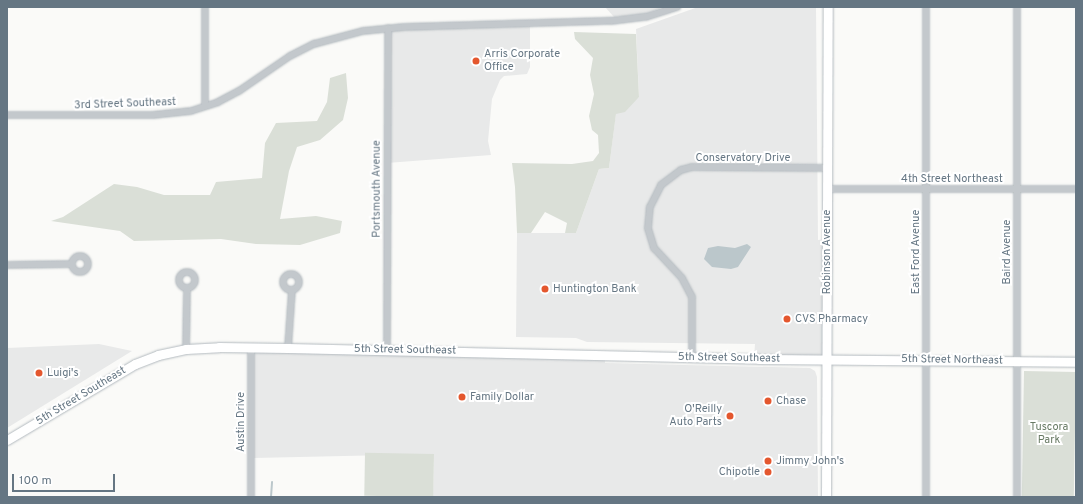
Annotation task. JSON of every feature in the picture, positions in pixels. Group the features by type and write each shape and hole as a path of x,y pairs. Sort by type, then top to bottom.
{"main road":[{"name":"Robinson Avenue","path":"826,497 828,7"},
{"name":"5th Street Southeast","path":"7,440 102,382 135,364 158,355 186,349 251,347 827,359"},
{"name":"5th Street Northeast","path":"827,359 1076,362"}],"street":[{"path":"204,106 205,7"},
{"name":"3rd Street Southeast","path":"7,115 153,115 178,113 204,106 239,91 290,56 314,44 352,33 388,28 611,21 646,16 677,7"},
{"name":"East Ford Avenue","path":"926,7 926,497"},
{"name":"Baird Avenue","path":"1017,7 1017,497"},
{"name":"Portsmouth Avenue","path":"387,350 388,28"},
{"name":"Conservatory Drive","path":"692,357 692,297 682,278 654,248 648,228 650,207 661,185 681,170 692,167 828,168"},
{"name":"4th Street Northeast","path":"828,189 1076,189"},
{"path":"7,265 72,264"},
{"path":"186,349 187,289"},
{"path":"288,348 292,290"},
{"name":"Austin Drive","path":"251,347 251,497"}],"shaded area":[{"path":"605,7 663,7 646,14 614,17"},
{"path":"698,7 816,7 818,240 827,239 827,359 754,358 755,344 587,342 576,338 516,337 517,233 576,233 599,169 609,168 616,113 639,97 636,29"},
{"path":"530,24 530,67 527,74 504,76 500,80 492,99 488,141 491,155 387,163 388,28"},
{"path":"747,244 751,247 738,267 731,269 712,267 704,259 708,248 718,246 735,248"},
{"path":"99,344 132,351 7,428 7,348"},
{"path":"251,347 605,355 605,363 810,368 815,371 817,377 818,497 433,497 434,454 251,458"}],"green space":[{"path":"574,32 636,34 639,97 625,112 616,114 609,168 599,169 576,233 565,233 567,223 545,212 531,233 517,233 515,187 512,163 572,164 593,161 599,153 598,135 592,130 589,116 594,94 590,75 593,58 575,39"},
{"path":"346,73 348,98 343,120 320,140 297,147 289,171 280,219 316,216 342,221 340,233 300,245 256,244 221,239 134,241 120,231 51,221 63,217 114,184 137,187 164,195 210,195 216,182 262,178 265,143 276,123 317,121 327,102 330,78"},
{"name":"Tuscora Park","path":"1024,371 1076,372 1074,497 1022,497"},
{"path":"365,453 434,454 433,497 364,496"}],"waterway":[{"path":"271,497 272,482"}],"place":[{"name":"Arris Corporate Office","path":"476,61"},
{"name":"Huntington Bank","path":"545,289"},
{"name":"CVS Pharmacy","path":"787,319"},
{"name":"Luigi's","path":"39,373"},
{"name":"Family Dollar","path":"462,397"},
{"name":"Chase","path":"768,401"},
{"name":"O'Reilly Auto Parts","path":"730,416"},
{"name":"Jimmy John's","path":"768,461"},
{"name":"Chipotle","path":"768,472"}]}
